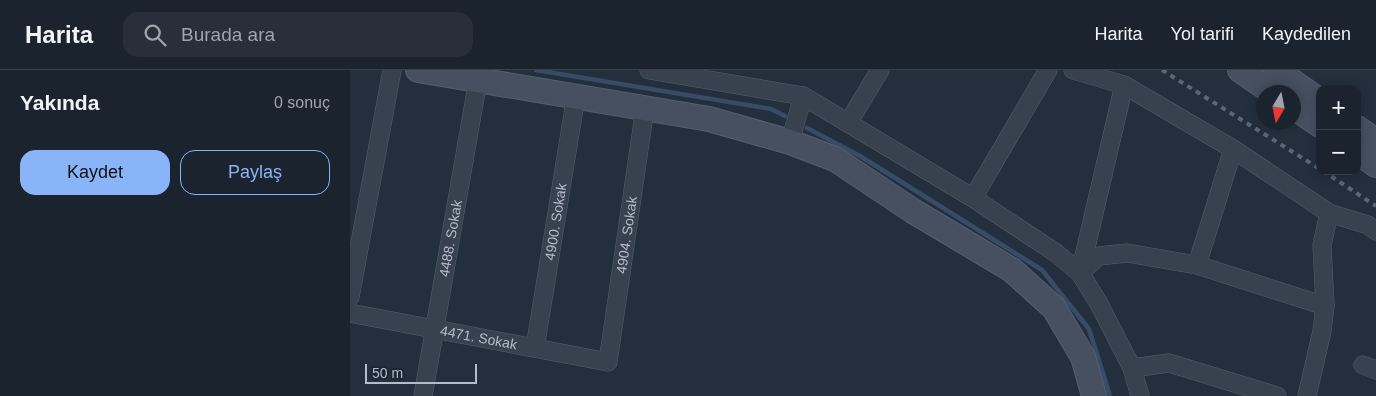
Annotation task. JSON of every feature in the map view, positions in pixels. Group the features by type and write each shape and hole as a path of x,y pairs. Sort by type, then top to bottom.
{"street":[{"path":"350,297 392,70"},
{"path":"418,70 709,119 790,142 835,159 1012,270 1054,308 1083,357 1094,396"},
{"path":"649,70 803,96 974,198 1056,253 1080,273 1098,302 1132,368 1140,396"},
{"path":"848,123 880,70"},
{"path":"974,198 1048,70"},
{"path":"1073,70 1124,85 1233,149 1329,213 1368,225 1376,231"},
{"path":"1240,70 1262,85"},
{"path":"1276,70 1316,98"},
{"name":"4488. Sokak","path":"423,396 478,80"},
{"path":"1080,273 1098,205 1124,85"},
{"name":"4900. Sokak","path":"535,348 576,96"},
{"path":"790,142 803,96"},
{"name":"4904. Sokak","path":"608,362 645,108"},
{"path":"1301,112 1316,122"},
{"path":"1360,130 1376,141"},
{"path":"1197,265 1233,149"},
{"path":"1361,154 1376,165"},
{"path":"1307,396 1322,331 1325,306 1322,245 1329,213"},
{"path":"1080,273 1099,256 1127,253 1197,265 1325,306"},
{"name":"4471. Sokak","path":"350,313 608,362"},
{"path":"1132,368 1170,363 1278,396"}],"waterway":[{"path":"536,70 771,109 785,116"},
{"path":"807,128 860,156 1042,270 1089,329 1110,396"}],"railway":[{"path":"1162,70 1316,166"},
{"path":"1329,175 1376,206"}]}
